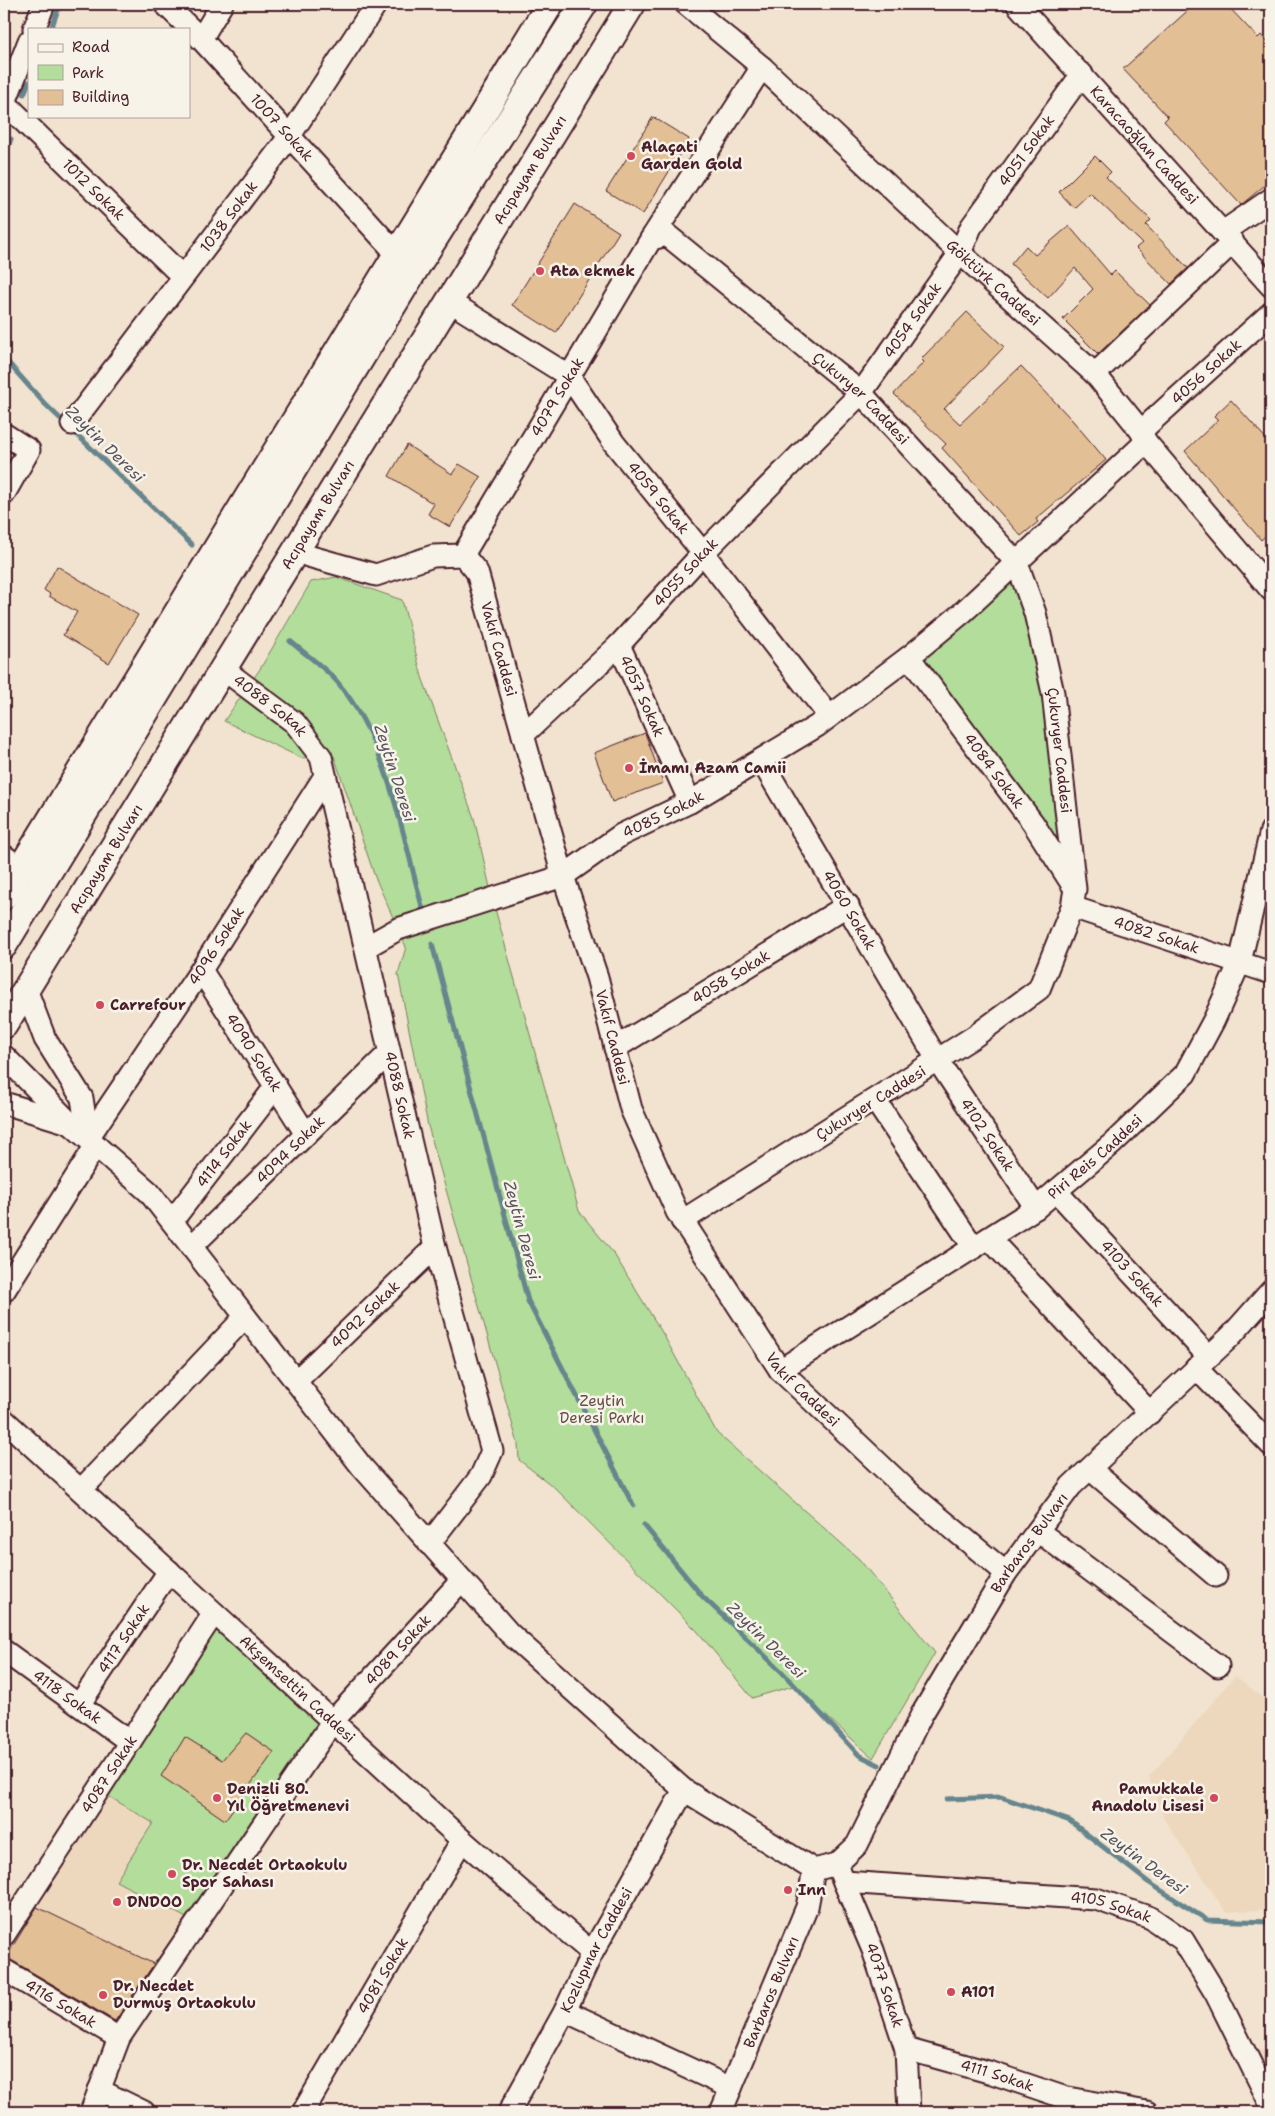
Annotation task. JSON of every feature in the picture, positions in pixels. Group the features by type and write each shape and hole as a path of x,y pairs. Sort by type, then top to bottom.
{"main road":[{"path":"4,896 13,862 396,253 550,4"},
{"path":"4,945 418,264 584,4"},
{"name":"Acıpayam Bulvarı","path":"4,1025 299,549 451,296 632,4"}],"street":[{"path":"34,28 44,4"},
{"name":"1007 Sokak","path":"165,4 190,28"},
{"path":"201,39 222,4"},
{"name":"1038 Sokak","path":"72,424 182,276 289,137 376,4"},
{"name":"Göktürk Caddesi","path":"686,4 762,67 960,253 1095,374 1143,437 1271,590"},
{"name":"Karacaoğlan Caddesi","path":"1017,4 1271,286"},
{"name":"1007 Sokak","path":"190,28 396,253"},
{"path":"4,104 8,77 28,43"},
{"name":"4079 Sokak","path":"463,555 569,376 659,237 762,67"},
{"name":"4051 Sokak","path":"971,227 1082,74"},
{"name":"1012 Sokak","path":"4,104 182,276"},
{"path":"1095,374 1228,237 1271,198"},
{"name":"4054 Sokak","path":"846,408 861,393 960,253 971,227"},
{"name":"Çukuryer Caddesi","path":"659,237 861,393 1021,559 1053,692 1074,898 1039,989 976,1036 938,1061 682,1221"},
{"name":"4059 Sokak","path":"463,310 569,376 614,443 703,553 829,716"},
{"name":"4056 Sokak","path":"1021,559 1271,313"},
{"name":"4055 Sokak","path":"523,735 619,646 703,553 846,408"},
{"path":"4,434 29,450 4,494"},
{"path":"299,549 308,556 376,575 433,556 463,555"},
{"name":"Vakıf Caddesi","path":"463,555 478,572 563,876 597,977 631,1109 682,1221 780,1370 910,1494 1006,1574"},
{"name":"4085 Sokak","path":"366,947 398,929 563,876 621,835 690,802 761,760 829,716 909,658 1021,559"},
{"name":"4057 Sokak","path":"619,646 690,802"},
{"name":"4084 Sokak","path":"909,658 1033,823 1074,898"},
{"name":"4088 Sokak","path":"223,669 296,723 321,757 435,1247 492,1451 481,1476 430,1544"},
{"name":"4060 Sokak","path":"761,760 938,1061"},
{"name":"4096 Sokak","path":"4,1291 92,1142 325,776"},
{"name":"Piri Reis Caddesi","path":"780,1370 1036,1208 1112,1144 1185,1074 1214,1020 1240,962 1271,831"},
{"name":"4082 Sokak","path":"1074,898 1271,973"},
{"name":"4058 Sokak","path":"615,1048 848,905"},
{"name":"4090 Sokak","path":"201,970 306,1134"},
{"path":"26,989 45,1039 82,1098 92,1142"},
{"name":"4094 Sokak","path":"191,1247 389,1053"},
{"path":"4,1056 71,1124 149,1192 362,1467 509,1633 684,1790 814,1870 840,1873"},
{"name":"4102 Sokak","path":"938,1061 1036,1208"},
{"name":"4114 Sokak","path":"172,1221 276,1086"},
{"path":"875,1100 982,1243 1150,1413"},
{"path":"4,1103 71,1124"},
{"name":"4103 Sokak","path":"1056,1191 1271,1445"},
{"name":"4092 Sokak","path":"296,1381 435,1247"},
{"name":"Barbaros Bulvarı","path":"840,1873 857,1846 922,1714 1006,1574 1071,1486 1230,1337 1271,1291"},
{"path":"81,1490 246,1317"},
{"name":"Akşemsettin Caddesi","path":"4,1420 462,1840 592,1954"},
{"path":"1090,1469 1216,1576"},
{"path":"1038,1531 1218,1666"},
{"name":"4117 Sokak","path":"79,1705 169,1571"},
{"name":"4089 Sokak","path":"91,2112 119,2038 333,1721 462,1580"},
{"name":"4087 Sokak","path":"4,1935 214,1613"},
{"name":"4118 Sokak","path":"4,1651 130,1742"},
{"name":"Kozlupınar Caddesi","path":"509,2112 565,2011 592,1954 684,1790"},
{"name":"4081 Sokak","path":"303,2112 462,1840"},
{"name":"Barbaros Bulvarı","path":"721,2112 807,1907 814,1870"},
{"name":"4077 Sokak","path":"840,1873 873,1950 906,2049 909,2112"},
{"name":"4105 Sokak","path":"840,1873 1096,1899 1151,1918 1183,1940 1216,1994 1271,2105"},
{"name":"4116 Sokak","path":"4,1970 119,2038"},
{"path":"565,2011 731,2088"},
{"name":"4111 Sokak","path":"906,2049 992,2073 1063,2097 1146,2112"},
{"path":"99,2090 144,2112"}],"shaded area":[{"name":"Pamukkale Anadolu Lisesi","path":"1235,1676 1271,1704 1271,1909 1226,1912 1164,1819 1149,1777"},
{"name":"DNDOO","path":"98,1790 231,1869 119,2038 4,1970 4,1935"},
{"path":"1271,2049 1271,2112 1244,2053"}],"green space":[{"name":"Zeytin Deresi Parkı","path":"336,577 402,600 422,677 474,818 494,905 579,1211 614,1254 663,1334 717,1433 859,1559 935,1653 873,1758 793,1686 752,1698 698,1632 555,1488 519,1460 518,1444 428,1126 398,974 406,947 375,877 334,756 301,758 224,721 260,669 311,582"},
{"path":"1014,579 1018,585 1048,725 1062,860 918,657"},
{"path":"215,1625 326,1720 196,1923 116,1881 153,1823 105,1794"}],"building":[{"path":"1195,4 1226,4 1258,38 1261,35 1271,46 1271,180 1241,205 1164,121 1168,117 1123,69"},
{"path":"653,117 689,139 643,214 606,191"},
{"path":"1095,156 1111,172 1106,177 1151,220 1146,225 1188,268 1171,284 1136,248 1142,243 1090,193 1074,208 1059,192"},
{"path":"575,204 619,232 556,333 512,305"},
{"path":"1069,226 1111,275 1115,271 1150,305 1098,354 1063,319 1093,289 1075,268 1048,298 1011,264 1026,246 1035,255"},
{"path":"967,312 1004,347 944,409 960,424 1021,366 1073,421 1106,460 1036,519 1038,522 1021,536 942,448 946,444 894,394 924,362 921,359"},
{"path":"1231,400 1271,444 1271,531 1261,540 1185,451 1218,420 1214,416"},
{"path":"407,445 452,474 459,464 481,477 450,527 428,514 434,504 389,476"},
{"path":"57,566 138,615 109,663 63,635 77,612 49,596 50,594 44,590"},
{"name":"İmamı Azam Camii","path":"645,733 663,783 612,802 594,753"},
{"name":"Denizli 80. Yıl Öğretmenevi","path":"246,1733 274,1752 225,1820 161,1776 185,1737 222,1760"},
{"name":"Dr. Necdet Durmuş Ortaokulu","path":"37,1907 154,1964 115,2021 6,1957"}],"waterway":[{"name":"Zeytin Deresi","path":"51,28 60,4"},
{"name":"Zeytin Deresi","path":"24,94 28,84"},
{"name":"Zeytin Deresi","path":"4,158 11,139"},
{"name":"Zeytin Deresi","path":"4,358 44,403 192,545"},
{"name":"Zeytin Deresi","path":"290,641 334,678 356,708 370,734 392,792 423,910"},
{"name":"Zeytin Deresi","path":"432,944 528,1301 633,1505"},
{"name":"Zeytin Deresi","path":"644,1525 702,1596 782,1672 859,1755 879,1765"},
{"name":"Zeytin Deresi","path":"947,1799 1001,1797 1070,1821 1148,1882 1207,1920 1271,1922"}],"place":[{"name":"Alaçati Garden Gold","path":"631,156"},
{"name":"Ata ekmek","path":"540,271"},
{"name":"İmamı Azam Camii","path":"629,768"},
{"name":"Carrefour","path":"100,1005"},
{"name":"Denizli 80. Yıl Öğretmenevi","path":"217,1798"},
{"name":"Pamukkale Anadolu Lisesi","path":"1214,1798"},
{"name":"Dr. Necdet Ortaokulu Spor Sahası","path":"172,1874"},
{"name":"Inn","path":"788,1890"},
{"name":"DNDOO","path":"117,1902"},
{"name":"A101","path":"951,1992"},
{"name":"Dr. Necdet Durmuş Ortaokulu","path":"103,1995"}]}
